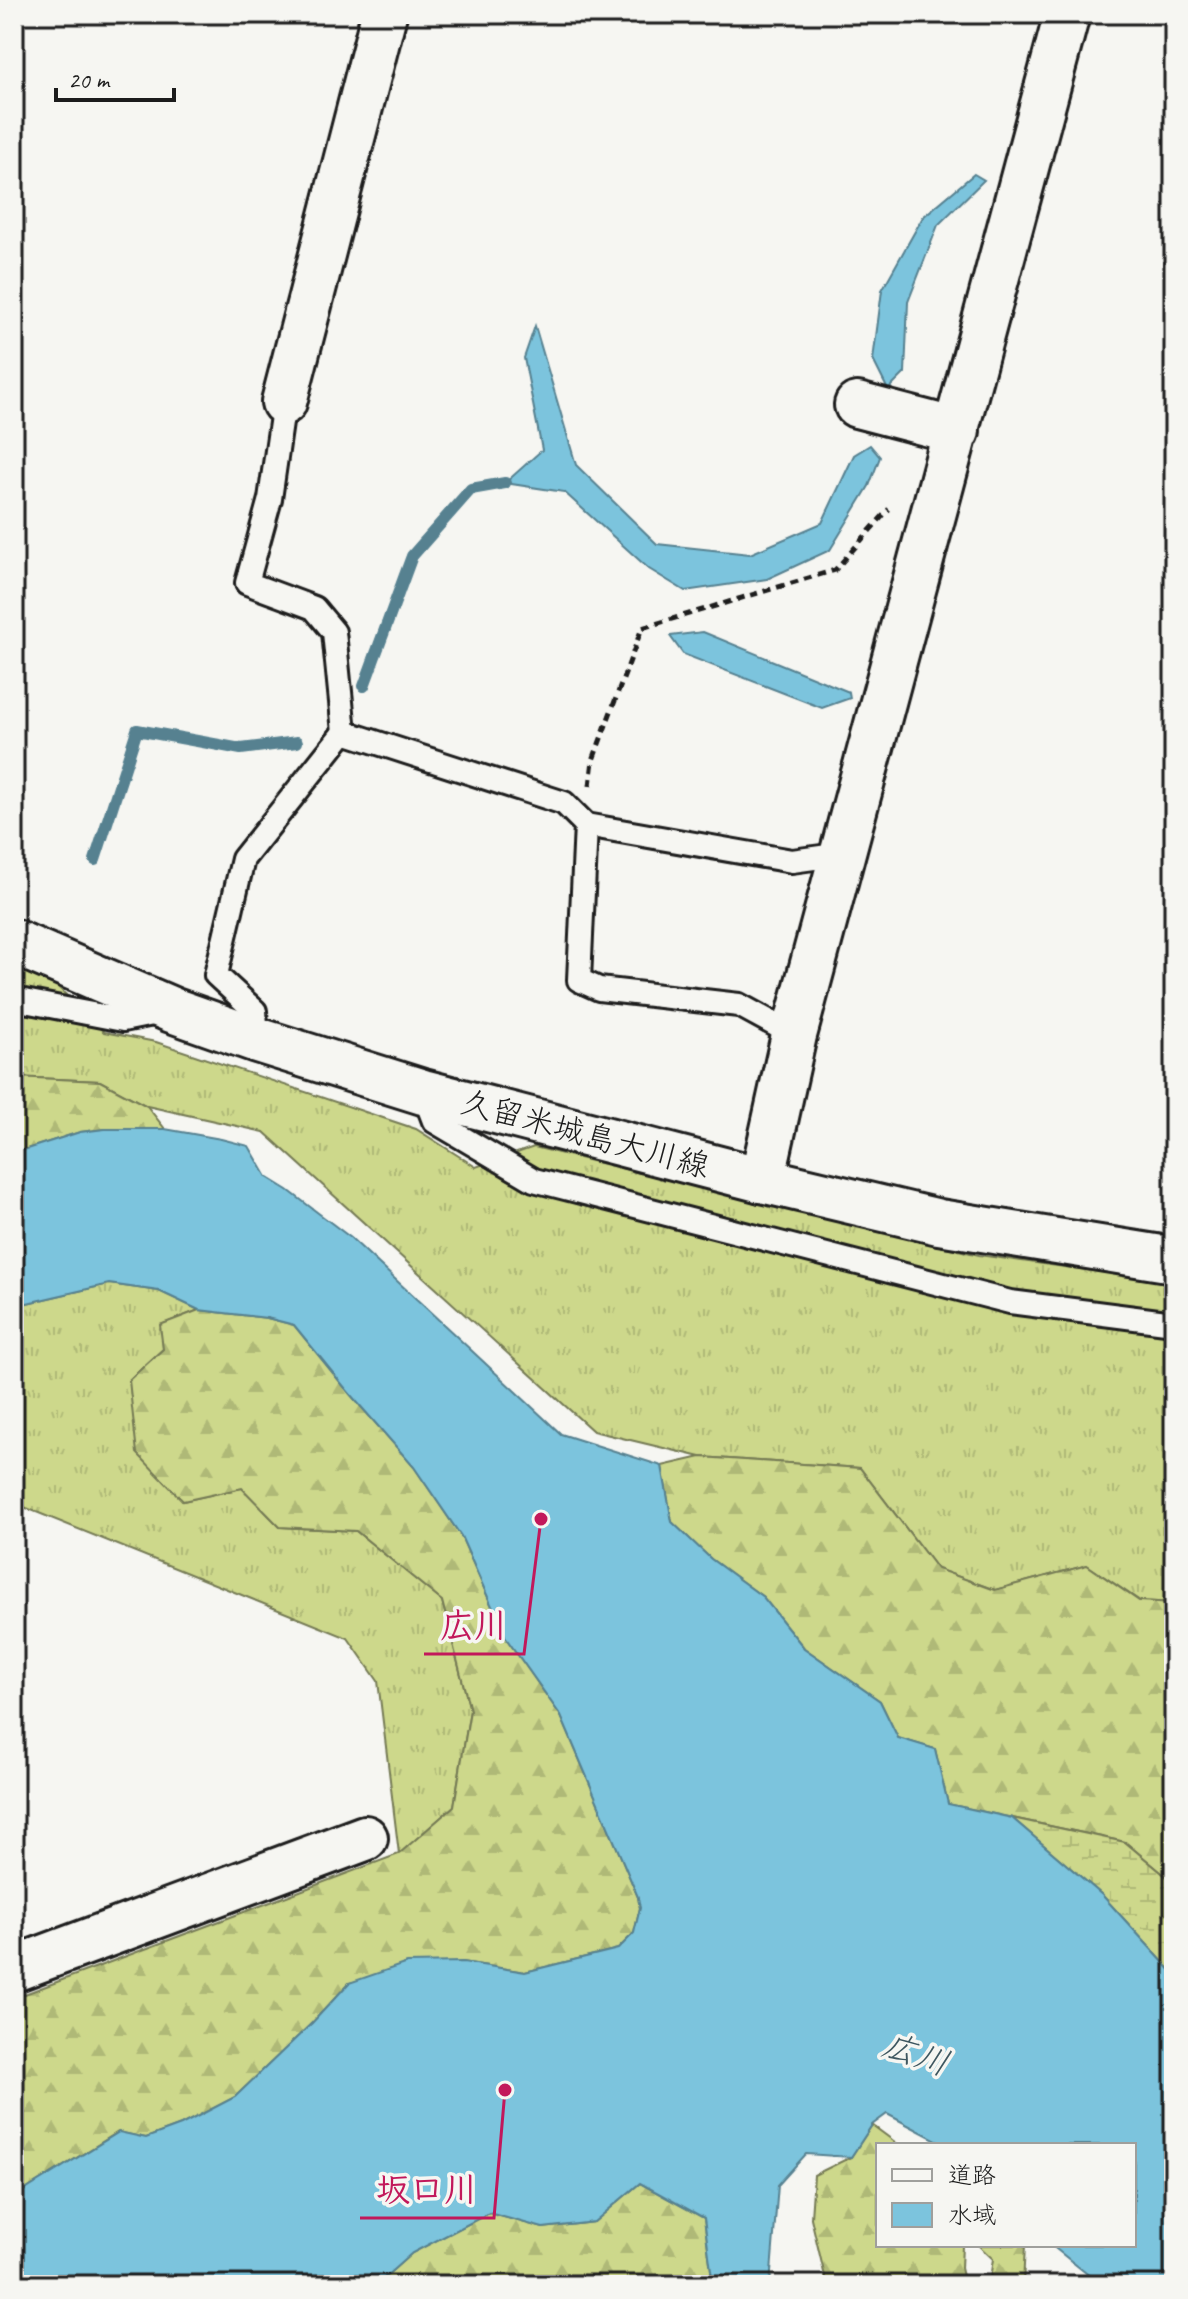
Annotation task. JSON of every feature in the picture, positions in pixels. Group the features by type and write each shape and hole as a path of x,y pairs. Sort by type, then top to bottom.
{"street":[{"path":"284,402 384,14"},
{"path":"762,1180 794,1035 1067,14"},
{"path":"857,405 957,431"},
{"name":"久留米城島大川線","path":"14,942 172,1010 423,1092 762,1180 939,1222 1174,1260"},
{"path":"14,1969 365,1838"}],"lane":[{"path":"257,1040 255,1011 216,975 243,859 344,732 334,632 314,608 247,583 270,499 284,402"},
{"path":"344,732 564,803 586,825 792,861 843,854"},
{"path":"586,825 579,980 599,989 739,1005 794,1035"},
{"path":"14,999 123,1020 172,1010"},
{"path":"423,1092 434,1121 534,1180 1010,1302 1174,1323"}],"path":[{"path":"586,825 593,760 642,628 835,570 888,513 891,499"}],"green space":[{"path":"14,963 57,986 104,1032 156,1042 416,1129 476,1167 534,1147 979,1255 1174,1282 1174,1603 1140,1601 1087,1565 995,1590 937,1569 860,1468 701,1457 593,1431 264,1132 147,1106 100,1081 14,1077"},
{"path":"14,1077 100,1081 147,1106 165,1129 80,1132 14,1153"},
{"path":"109,1284 159,1291 199,1310 161,1325 163,1349 129,1380 183,1501 242,1488 280,1527 356,1531 442,1601 470,1710 454,1806 399,1854 378,1681 348,1638 14,1503 14,1306"},
{"path":"199,1310 267,1318 294,1325 414,1467 461,1536 506,1638 561,1716 640,1908 634,1933 618,1949 525,1972 463,1962 349,1983 235,2097 181,2125 146,2138 118,2132 14,2197 14,1998 399,1854 454,1806 470,1710 442,1601 356,1531 280,1527 242,1488 183,1501 137,1453 129,1380 163,1349 160,1325"},
{"path":"701,1457 860,1468 937,1569 995,1590 1087,1565 1139,1601 1174,1603 1174,1883 1125,1842 948,1804 935,1749 898,1738 880,1701 804,1648 763,1597 711,1559 672,1522 662,1466"},
{"path":"1012,1818 1125,1842 1174,1883 1174,1974 1102,1895"},
{"path":"872,2125 896,2143 876,2143 876,2247 962,2247 961,2268 965,2285 827,2285 811,2218 814,2175 851,2157"},
{"path":"640,2183 704,2218 713,2285 376,2285 412,2253 489,2213 543,2228 594,2222"},
{"path":"980,2247 1025,2247 1023,2285 989,2285 993,2259"}],"water":[{"path":"974,174 984,180 938,225 908,302 905,373 888,390 873,360 882,290 923,217"},
{"path":"535,326 576,465 657,544 750,554 822,523 854,455 870,445 880,457 869,486 830,550 767,579 685,591 649,569 564,492 505,483 542,450 524,358"},
{"path":"703,632 849,692 850,698 822,708 683,654 670,636"},
{"path":"165,1129 249,1146 267,1177 351,1238 561,1434 662,1466 672,1522 711,1559 763,1597 804,1648 880,1701 898,1738 935,1749 948,1804 1012,1818 1102,1895 1174,1974 1174,2285 1101,2285 1054,2247 1136,2247 1136,2143 942,2143 887,2114 872,2125 851,2157 806,2154 778,2185 770,2285 713,2285 704,2218 640,2183 594,2222 543,2228 489,2213 412,2253 376,2285 14,2285 14,2197 119,2132 146,2138 181,2125 235,2097 349,1983 407,1963 463,1962 525,1972 618,1949 634,1933 640,1908 561,1716 506,1638 461,1536 414,1467 294,1325 267,1318 199,1310 159,1291 109,1284 14,1306 14,1153 80,1132"}],"waterway":[{"path":"364,686 412,556 471,489 505,483"},
{"path":"95,860 137,730 241,749 297,742"}],"place":[{"name":"広川","path":"541,1519"},
{"name":"坂口川","path":"505,2090"}]}
